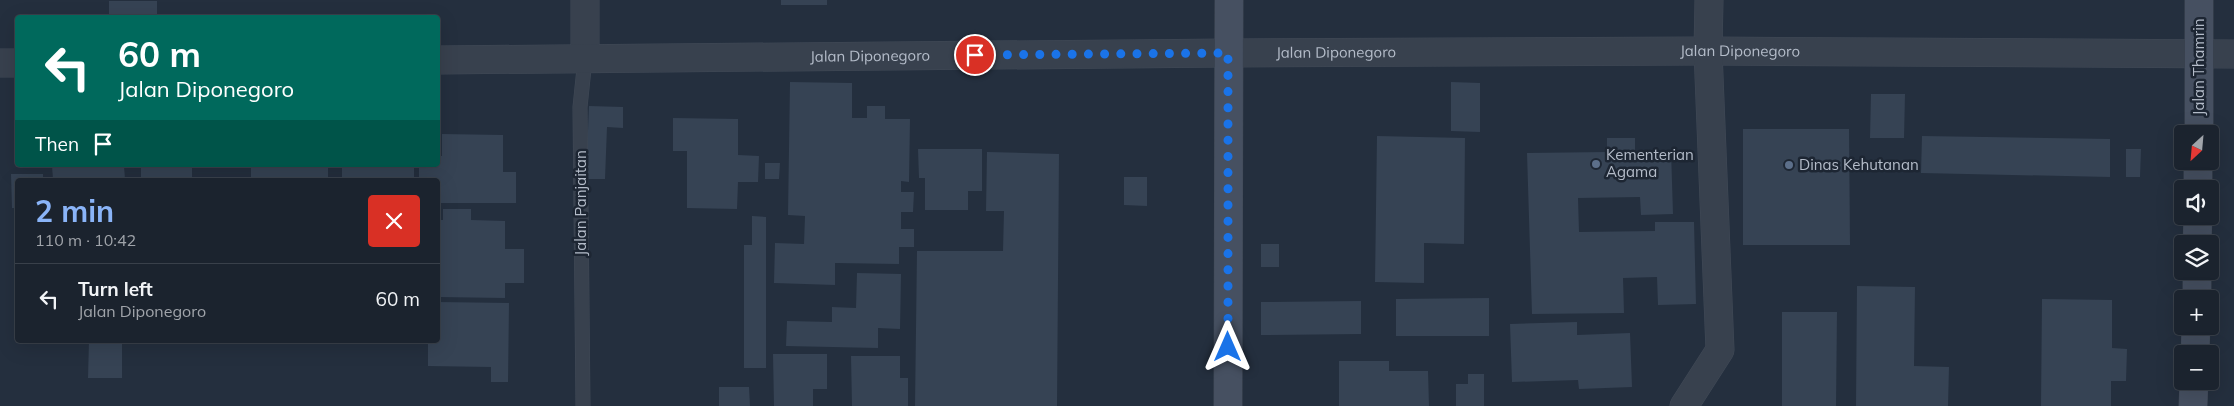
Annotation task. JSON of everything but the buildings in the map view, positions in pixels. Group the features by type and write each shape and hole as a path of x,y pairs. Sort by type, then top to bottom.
{"main road":[{"path":"1228,406 1229,0"},
{"name":"Jalan Thamrin","path":"2198,125 2199,0"},
{"path":"2193,406 2194,390"}],"street":[{"name":"Jalan Panjaitan","path":"585,0 585,59"},
{"path":"1684,406 1720,350 1708,51 1708,0"},
{"name":"Jalan Diponegoro","path":"440,60 1708,51 2234,54"},
{"path":"0,63 15,63"}],"lane":[{"name":"Jalan Panjaitan","path":"583,406 580,107 585,59"}],"place":[{"name":"Kementerian Agama","path":"1596,164"},
{"name":"Dinas Kehutanan","path":"1789,165"}],"route":[{"path":"975,55 1228,53 1228,347"}]}
